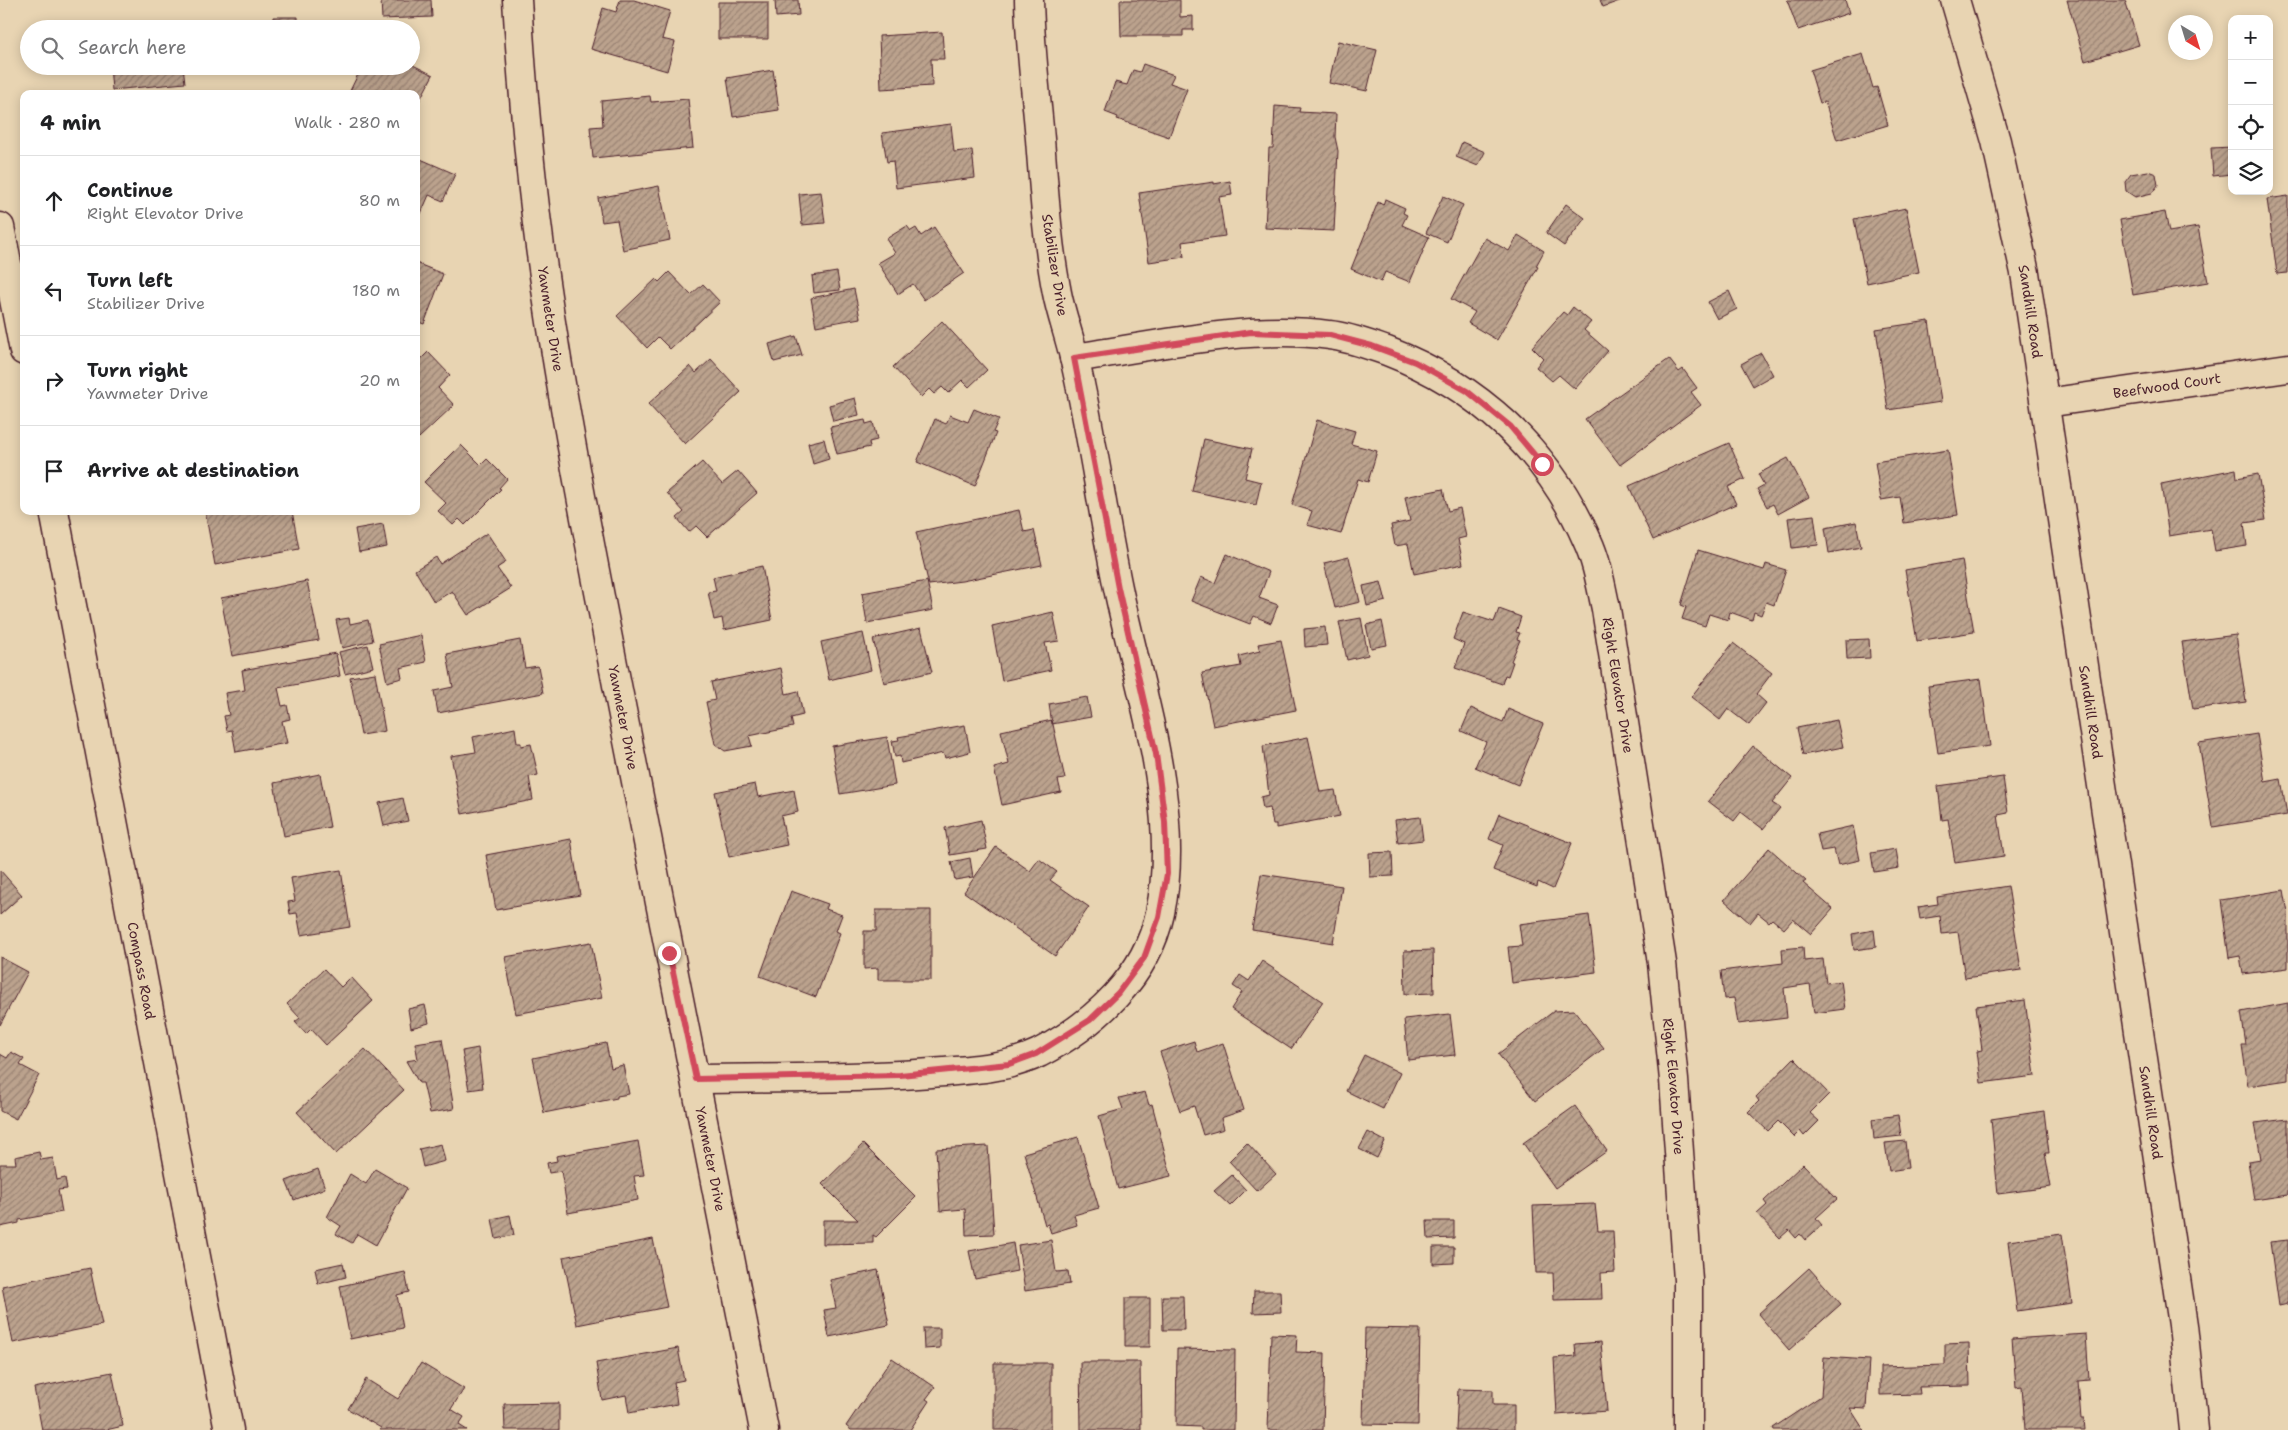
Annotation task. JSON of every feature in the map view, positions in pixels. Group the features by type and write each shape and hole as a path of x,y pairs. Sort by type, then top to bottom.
{"street":[{"name":"Yawmeter Drive","path":"516,0 522,92 540,247 572,450 669,953 696,1079 764,1430"},
{"name":"Stabilizer Drive","path":"696,1079 900,1075 1009,1064 1036,1054 1090,1020 1118,993 1144,958 1159,917 1167,874 1165,822 1156,754 1118,588 1074,358 1057,293 1048,234 1029,0"},
{"name":"Sandhill Road","path":"1955,0 1996,141 2025,273 2183,1325 2194,1430"},
{"path":"0,227 20,330"},
{"name":"Right Elevator Drive","path":"1074,358 1251,332 1330,335 1372,346 1415,362 1467,391 1510,426 1542,464 1566,500 1588,540 1598,571 1606,609 1662,963 1674,1080 1688,1280 1688,1430"},
{"name":"Beefwood Court","path":"2046,403 2288,368"},
{"name":"Compass Road","path":"55,515 229,1430"}],"building":[{"path":"381,0 431,0 432,17 382,19"},
{"path":"620,0 634,0 670,11 662,39 675,42 667,71 591,49 603,8 616,12"},
{"path":"775,0 798,0 799,15 776,17"},
{"path":"1120,0 1180,0 1180,17 1193,16 1193,30 1183,30 1183,36 1121,36"},
{"path":"1600,0 1622,0 1603,7"},
{"path":"1787,0 1845,0 1849,13 1798,30"},
{"path":"2067,0 2125,0 2139,45 2085,61"},
{"path":"718,2 768,2 768,39 718,39"},
{"path":"273,17 298,17 298,20 273,20"},
{"path":"942,32 944,59 931,59 932,86 881,89 879,36"},
{"path":"1338,41 1377,50 1367,91 1329,83"},
{"path":"1863,54 1873,88 1877,87 1888,125 1837,140 1825,102 1820,103 1810,70"},
{"path":"1143,64 1174,75 1170,83 1187,89 1169,137 1117,119 1118,117 1105,112 1115,82 1127,85 1133,70 1140,72"},
{"path":"420,68 433,75 420,99 420,90 350,90 358,75 420,75"},
{"path":"773,70 779,110 733,117 727,78"},
{"path":"111,75 184,75 185,83 112,90"},
{"path":"650,96 651,102 688,99 693,148 593,158 590,127 603,126 601,101"},
{"path":"1275,106 1300,108 1299,112 1336,114 1335,137 1338,151 1334,231 1265,228 1269,148 1273,148"},
{"path":"951,124 954,152 972,150 975,178 896,188 893,161 887,162 882,133"},
{"path":"1462,142 1485,152 1478,166 1456,157"},
{"path":"2228,147 2228,174 2213,176 2211,148"},
{"path":"420,159 455,174 443,201 429,195 420,216"},
{"path":"2148,171 2156,174 2158,185 2152,193 2135,197 2126,191 2125,182 2131,174"},
{"path":"1230,181 1232,195 1219,197 1225,236 1182,242 1184,257 1149,262 1139,193"},
{"path":"659,186 670,240 623,250 617,220 602,222 598,198"},
{"path":"821,192 825,223 802,225 799,194"},
{"path":"1443,196 1463,205 1447,242 1426,233"},
{"path":"2288,196 2288,273 2277,274 2267,199"},
{"path":"1385,199 1405,208 1403,213 1407,215 1402,225 1429,237 1410,282 1385,272 1381,282 1351,269 1378,202 1383,205"},
{"path":"1566,204 1585,218 1564,246 1546,233"},
{"path":"1906,208 1919,272 1867,283 1854,219"},
{"path":"2165,212 2169,232 2198,227 2208,282 2133,295 2120,220"},
{"path":"907,226 911,231 916,228 921,236 934,227 964,273 924,300 913,284 898,294 878,263 895,253 886,239"},
{"path":"1518,235 1544,251 1536,266 1538,267 1497,340 1468,323 1475,312 1451,299 1485,238 1509,251"},
{"path":"420,265 443,274 424,324 420,322"},
{"path":"669,272 691,295 703,284 720,302 670,349 658,337 647,348 617,316 656,279 659,282"},
{"path":"837,272 840,290 814,293 812,276"},
{"path":"854,289 860,318 816,326 811,298"},
{"path":"1729,291 1737,309 1717,319 1708,302"},
{"path":"1573,307 1591,322 1584,330 1608,351 1575,389 1559,375 1552,381 1536,367 1543,358 1532,347 1563,312 1567,315"},
{"path":"942,321 987,370 969,387 962,380 948,393 942,387 934,394 929,389 921,397 893,367"},
{"path":"1929,321 1941,402 1888,410 1876,329"},
{"path":"796,336 802,355 774,362 769,344"},
{"path":"428,352 450,375 438,388 454,405 420,437 420,360"},
{"path":"1761,353 1773,375 1753,386 1741,364"},
{"path":"711,359 741,392 685,444 648,404 690,366 696,373"},
{"path":"1669,359 1679,372 1683,369 1697,388 1691,392 1701,405 1620,465 1585,419"},
{"path":"855,398 859,415 833,421 829,405"},
{"path":"974,409 999,419 993,432 996,433 975,486 917,462 935,419 946,424 950,415 968,422"},
{"path":"865,420 866,424 873,422 877,440 869,442 870,447 837,454 830,427"},
{"path":"1317,420 1355,431 1351,444 1377,451 1368,482 1358,479 1341,534 1307,525 1312,511 1292,505"},
{"path":"824,439 829,459 813,464 808,443"},
{"path":"1204,439 1252,449 1245,478 1261,482 1256,505 1192,491"},
{"path":"1729,443 1745,479 1728,487 1736,504 1653,540 1629,486"},
{"path":"461,445 481,465 487,459 507,479 499,488 501,489 465,525 459,519 453,525 438,511 446,503 424,482"},
{"path":"1948,450 1958,515 1904,523 1900,497 1881,500 1875,462"},
{"path":"1788,458 1809,497 1778,514 1773,504 1767,507 1757,489 1764,485 1758,474"},
{"path":"702,462 722,484 738,471 757,493 707,537 696,526 689,532 677,518 684,512 667,493"},
{"path":"2236,469 2237,478 2258,474 2266,520 2244,523 2247,546 2215,551 2211,529 2169,536 2161,484"},
{"path":"1443,489 1448,511 1460,508 1466,537 1458,539 1463,564 1414,574 1408,544 1395,546 1391,525 1410,521 1405,497"},
{"path":"1019,510 1024,532 1034,530 1042,565 962,581 929,585 916,532"},
{"path":"206,515 293,515 299,549 215,565"},
{"path":"1814,515 1818,545 1792,548 1788,518"},
{"path":"1856,522 1861,547 1829,553 1825,528"},
{"path":"383,524 387,547 359,552 355,529"},
{"path":"487,533 506,562 497,568 511,588 468,615 452,591 434,602 415,570 436,557 440,564"},
{"path":"1698,550 1764,570 1766,564 1786,570 1774,605 1766,602 1761,615 1754,612 1752,620 1730,612 1728,620 1709,614 1705,626 1682,619 1686,607 1681,605"},
{"path":"1227,554 1269,572 1259,598 1278,605 1271,623 1254,616 1250,624 1191,601 1201,577 1215,583"},
{"path":"1349,557 1360,602 1335,608 1324,563"},
{"path":"1962,560 1974,632 1917,641 1905,570"},
{"path":"762,566 772,620 724,630 722,618 714,620 708,592 716,591 713,577"},
{"path":"307,581 319,640 232,656 221,598"},
{"path":"927,581 933,610 867,623 862,593"},
{"path":"1381,582 1386,601 1367,606 1363,586"},
{"path":"1499,609 1521,617 1516,632 1520,633 1517,639 1520,640 1511,661 1513,662 1508,676 1505,675 1502,684 1455,668 1464,644 1453,639 1463,612 1494,622"},
{"path":"1053,612 1059,641 1045,643 1051,670 1002,681 992,626"},
{"path":"349,618 350,624 368,620 373,641 342,648 336,620"},
{"path":"1361,618 1368,655 1347,660 1339,622"},
{"path":"1382,621 1387,645 1371,648 1366,625"},
{"path":"1325,627 1327,645 1305,647 1304,629"},
{"path":"921,628 932,672 884,683 873,639"},
{"path":"863,633 871,670 829,680 821,642"},
{"path":"421,635 426,662 400,668 402,678 387,682 379,644"},
{"path":"2236,635 2246,702 2193,709 2182,642"},
{"path":"1869,639 1870,658 1847,659 1846,640"},
{"path":"520,640 525,668 538,666 543,693 438,713 434,691 453,687 447,654"},
{"path":"1281,640 1296,710 1213,726 1202,673 1241,666 1239,656 1260,651 1258,644"},
{"path":"1733,643 1772,673 1756,694 1766,703 1749,725 1728,709 1720,720 1691,697"},
{"path":"368,645 373,667 345,674 339,652"},
{"path":"336,653 340,676 278,688 282,706 287,705 290,719 282,721 287,743 236,752 232,730 227,731 224,716 229,715 225,693 245,690 242,670"},
{"path":"781,668 786,694 798,691 803,715 791,718 793,727 749,736 752,746 725,751 715,744 706,702 715,700 711,682"},
{"path":"375,673 385,731 361,735 350,677"},
{"path":"1981,679 1990,746 1938,753 1928,686"},
{"path":"1087,697 1091,717 1052,724 1049,704"},
{"path":"1471,708 1503,722 1508,709 1543,724 1518,785 1475,767 1486,742 1461,731"},
{"path":"1052,720 1065,779 1058,780 1061,792 1002,805 994,768 1009,764 1001,731"},
{"path":"1837,720 1843,747 1803,755 1797,728"},
{"path":"965,725 970,752 945,758 943,753 901,763 900,756 895,757 892,741 899,740 898,737"},
{"path":"515,728 517,743 521,743 521,746 531,744 538,775 529,777 533,800 462,814 451,756 476,752 473,737"},
{"path":"2257,734 2265,782 2281,779 2287,815 2213,827 2199,743"},
{"path":"887,737 895,785 840,794 832,746"},
{"path":"1308,737 1320,792 1335,790 1340,816 1276,828 1276,824 1273,824 1270,808 1263,809 1261,797 1269,795 1263,746"},
{"path":"1753,746 1792,778 1772,803 1780,808 1763,829 1741,812 1734,821 1708,801"},
{"path":"320,774 330,827 284,836 274,783"},
{"path":"2003,777 2008,813 1998,815 2004,856 1955,863 1948,819 1942,820 1938,786"},
{"path":"755,784 758,797 794,790 798,812 781,816 787,845 729,857 715,792"},
{"path":"403,798 408,821 384,826 379,803"},
{"path":"1499,814 1572,843 1553,889 1538,882 1537,887 1493,870 1503,845 1489,839"},
{"path":"1420,817 1423,840 1398,843 1395,820"},
{"path":"981,820 987,849 950,855 945,828"},
{"path":"1853,826 1860,860 1838,865 1834,849 1821,851 1817,834"},
{"path":"571,839 580,895 496,910 486,855"},
{"path":"996,847 1030,871 1039,859 1057,872 1050,880 1089,907 1055,956 964,892"},
{"path":"1769,848 1806,881 1803,883 1833,909 1811,934 1793,919 1784,929 1772,919 1769,922 1758,913 1750,923 1724,900"},
{"path":"1896,849 1899,868 1874,872 1871,853"},
{"path":"1392,852 1393,876 1370,877 1369,853"},
{"path":"970,858 973,877 955,880 951,862"},
{"path":"0,870 22,895 0,915"},
{"path":"341,870 350,927 301,935 297,913 290,914 288,902 295,901 291,878"},
{"path":"1261,874 1342,886 1333,943 1252,930"},
{"path":"2008,886 2021,970 1965,978 1958,932 1942,934 1940,916 1920,919 1918,907 1938,904 1937,897"},
{"path":"2284,890 2288,913 2288,968 2243,974 2240,956 2229,958 2221,900"},
{"path":"791,891 828,904 826,909 842,915 836,931 840,933 816,997 760,976"},
{"path":"876,910 931,910 931,980 878,980 878,968 864,969 864,931 876,931"},
{"path":"1589,915 1596,972 1512,983 1508,947 1522,946 1519,924"},
{"path":"1874,930 1876,947 1854,950 1852,934"},
{"path":"591,942 602,998 516,1014 505,957"},
{"path":"1803,947 1804,961 1823,959 1826,983 1841,981 1845,1009 1814,1013 1810,984 1784,988 1787,1018 1738,1024 1734,998 1724,999 1721,971 1783,963 1782,949"},
{"path":"1433,950 1434,993 1405,994 1404,951"},
{"path":"0,957 28,972 0,1025"},
{"path":"1262,961 1323,1002 1291,1049 1231,1009 1242,992 1233,986 1240,975 1249,981"},
{"path":"324,969 341,987 351,977 373,1001 326,1045 311,1029 306,1034 295,1022 300,1018 287,1004"},
{"path":"2025,1000 2035,1076 1981,1083 1977,1051 1982,1050 1976,1006"},
{"path":"2288,1003 2288,1080 2248,1086 2242,1045 2246,1045 2241,1012"},
{"path":"425,1005 429,1023 411,1028 408,1009"},
{"path":"1574,1010 1604,1048 1535,1101 1498,1054 1554,1011"},
{"path":"1450,1014 1455,1055 1408,1060 1404,1019"},
{"path":"442,1039 454,1109 430,1113 423,1083 419,1083 406,1061 418,1059 415,1043"},
{"path":"1194,1041 1197,1052 1223,1043 1244,1110 1221,1118 1224,1129 1203,1135 1194,1106 1180,1111 1160,1052"},
{"path":"606,1043 611,1068 623,1065 629,1094 544,1113 533,1058"},
{"path":"478,1048 483,1088 469,1090 462,1051"},
{"path":"365,1049 404,1090 336,1154 297,1112"},
{"path":"11,1052 24,1059 20,1065 39,1075 16,1119 0,1111 0,1054 7,1058"},
{"path":"1364,1055 1400,1073 1383,1109 1346,1091"},
{"path":"1794,1058 1829,1094 1810,1113 1819,1121 1804,1136 1800,1131 1794,1137 1778,1121 1768,1131 1748,1112 1759,1101 1756,1097"},
{"path":"1145,1092 1149,1105 1152,1104 1171,1176 1118,1189 1099,1116 1123,1109 1119,1098"},
{"path":"1575,1106 1607,1151 1555,1188 1523,1143"},
{"path":"2044,1111 2049,1153 2045,1153 2051,1187 1998,1194 1991,1119"},
{"path":"1898,1115 1901,1136 1874,1139 1872,1119"},
{"path":"2288,1119 2288,1195 2254,1200 2248,1161 2261,1159 2255,1123"},
{"path":"1368,1132 1385,1141 1377,1158 1359,1149"},
{"path":"1078,1137 1099,1208 1074,1215 1077,1225 1051,1233 1048,1224 1045,1225 1024,1153"},
{"path":"638,1141 644,1175 634,1176 638,1200 568,1213 561,1171 549,1173 547,1163 557,1161 556,1156"},
{"path":"1905,1141 1908,1168 1889,1171 1885,1143"},
{"path":"1247,1143 1276,1174 1257,1191 1229,1161"},
{"path":"441,1144 445,1161 423,1167 419,1149"},
{"path":"863,1144 916,1197 876,1237 873,1235 873,1243 823,1244 823,1220 858,1220 822,1184"},
{"path":"988,1146 994,1234 966,1235 965,1209 940,1211 936,1149"},
{"path":"39,1152 41,1160 53,1158 57,1180 65,1178 67,1189 58,1190 62,1212 19,1220 19,1223 0,1227 0,1164 16,1164 15,1157"},
{"path":"1803,1164 1837,1199 1816,1218 1822,1225 1805,1240 1800,1234 1796,1238 1789,1230 1780,1238 1757,1214 1767,1205 1764,1201"},
{"path":"318,1169 325,1188 294,1200 286,1181"},
{"path":"375,1169 407,1188 376,1245 357,1234 352,1243 336,1234 341,1226 327,1217 350,1174 366,1184"},
{"path":"1232,1175 1246,1190 1230,1206 1214,1191"},
{"path":"1595,1204 1598,1231 1613,1231 1615,1272 1601,1273 1602,1299 1554,1300 1553,1273 1536,1273 1533,1206"},
{"path":"510,1215 514,1235 496,1239 492,1219"},
{"path":"1427,1221 1454,1221 1454,1238 1428,1239"},
{"path":"2062,1234 2072,1303 2017,1311 2008,1241"},
{"path":"653,1239 667,1307 577,1325 563,1257"},
{"path":"1051,1240 1056,1272 1068,1271 1070,1284 1025,1291 1018,1245"},
{"path":"2288,1240 2288,1304 2279,1306 2270,1242"},
{"path":"1013,1243 1017,1271 975,1279 969,1251"},
{"path":"1433,1247 1454,1247 1454,1263 1433,1264"},
{"path":"343,1263 346,1277 318,1284 315,1269"},
{"path":"90,1268 102,1325 13,1343 2,1286"},
{"path":"1809,1268 1841,1304 1789,1350 1758,1314"},
{"path":"878,1270 889,1325 829,1337 824,1310 836,1308 830,1280"},
{"path":"405,1272 409,1292 397,1295 403,1328 350,1339 340,1286"},
{"path":"1254,1291 1280,1291 1281,1312 1253,1313"},
{"path":"1162,1296 1183,1296 1184,1330 1163,1330"},
{"path":"1125,1298 1150,1298 1150,1347 1125,1347"},
{"path":"923,1328 940,1328 940,1348 924,1349"},
{"path":"1365,1328 1420,1329 1418,1425 1363,1424"},
{"path":"1271,1334 1297,1335 1296,1352 1325,1353 1323,1430 1268,1430"},
{"path":"2086,1334 2089,1380 2078,1381 2081,1419 2084,1419 2085,1430 2025,1430 2022,1386 2016,1387 2012,1339"},
{"path":"1601,1342 1607,1411 1557,1415 1554,1358 1576,1356 1575,1344"},
{"path":"1969,1343 1970,1386 1919,1387 1920,1394 1880,1395 1880,1367 1945,1365 1945,1344"},
{"path":"678,1348 684,1380 674,1382 677,1404 629,1413 626,1395 602,1400 596,1363"},
{"path":"1177,1349 1235,1350 1234,1430 1201,1430 1201,1427 1176,1426"},
{"path":"1824,1357 1869,1360 1866,1409 1850,1408 1864,1430 1774,1430 1773,1428 1821,1396"},
{"path":"892,1358 935,1387 926,1399 929,1401 910,1430 851,1430 846,1426"},
{"path":"1080,1362 1140,1362 1141,1430 1081,1430"},
{"path":"421,1363 464,1389 451,1409 464,1417 459,1425 467,1430 380,1430 381,1428 348,1409 366,1379 398,1399"},
{"path":"994,1363 1051,1363 1051,1430 994,1430"},
{"path":"112,1372 123,1426 106,1430 42,1430 34,1388"},
{"path":"1458,1389 1493,1390 1493,1405 1514,1405 1514,1430 1456,1430"},
{"path":"559,1403 559,1430 505,1430 504,1404"}],"route":[{"path":"669,953 696,1079 900,1075 957,1071 1009,1064 1036,1054 1060,1041 1090,1020 1118,993 1144,958 1159,917 1167,874 1165,822 1156,754 1118,588 1074,358 1251,332 1330,335 1372,346 1415,362 1467,391 1510,426 1542,464"}]}
